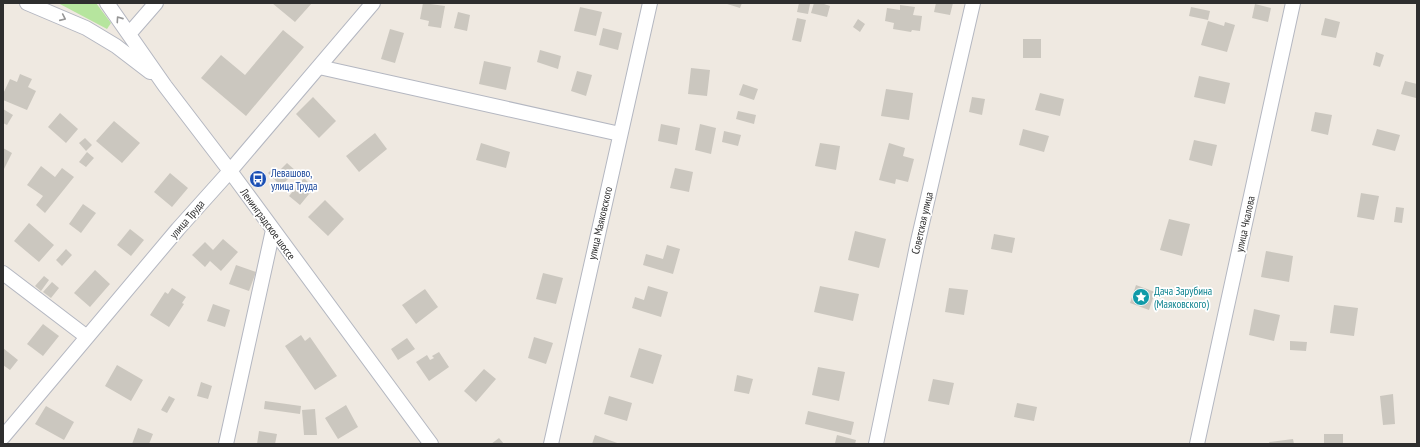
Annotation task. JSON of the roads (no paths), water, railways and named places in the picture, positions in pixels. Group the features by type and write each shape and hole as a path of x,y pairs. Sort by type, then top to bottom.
{"street":[{"path":"27,3 86,28 110,42 132,57 165,86"},
{"name":"Ленинградское шоссе","path":"107,3 165,86 230,171 431,444"},
{"path":"129,34 156,3"},
{"name":"улица Труда","path":"3,437 178,229 230,171 373,3"},
{"name":"улица Маяковского","path":"551,444 650,3"},
{"name":"Советская улица","path":"876,444 918,241 973,3"},
{"name":"улица Чкалова","path":"1197,444 1293,3"},
{"path":"319,67 620,134"},
{"path":"226,444 273,230"},
{"path":"3,273 87,337"}],"place":[{"name":"Левашово, улица Труда","path":"258,179"},
{"name":"Дача Зарубина (Маяковского)","path":"1141,297"}]}
